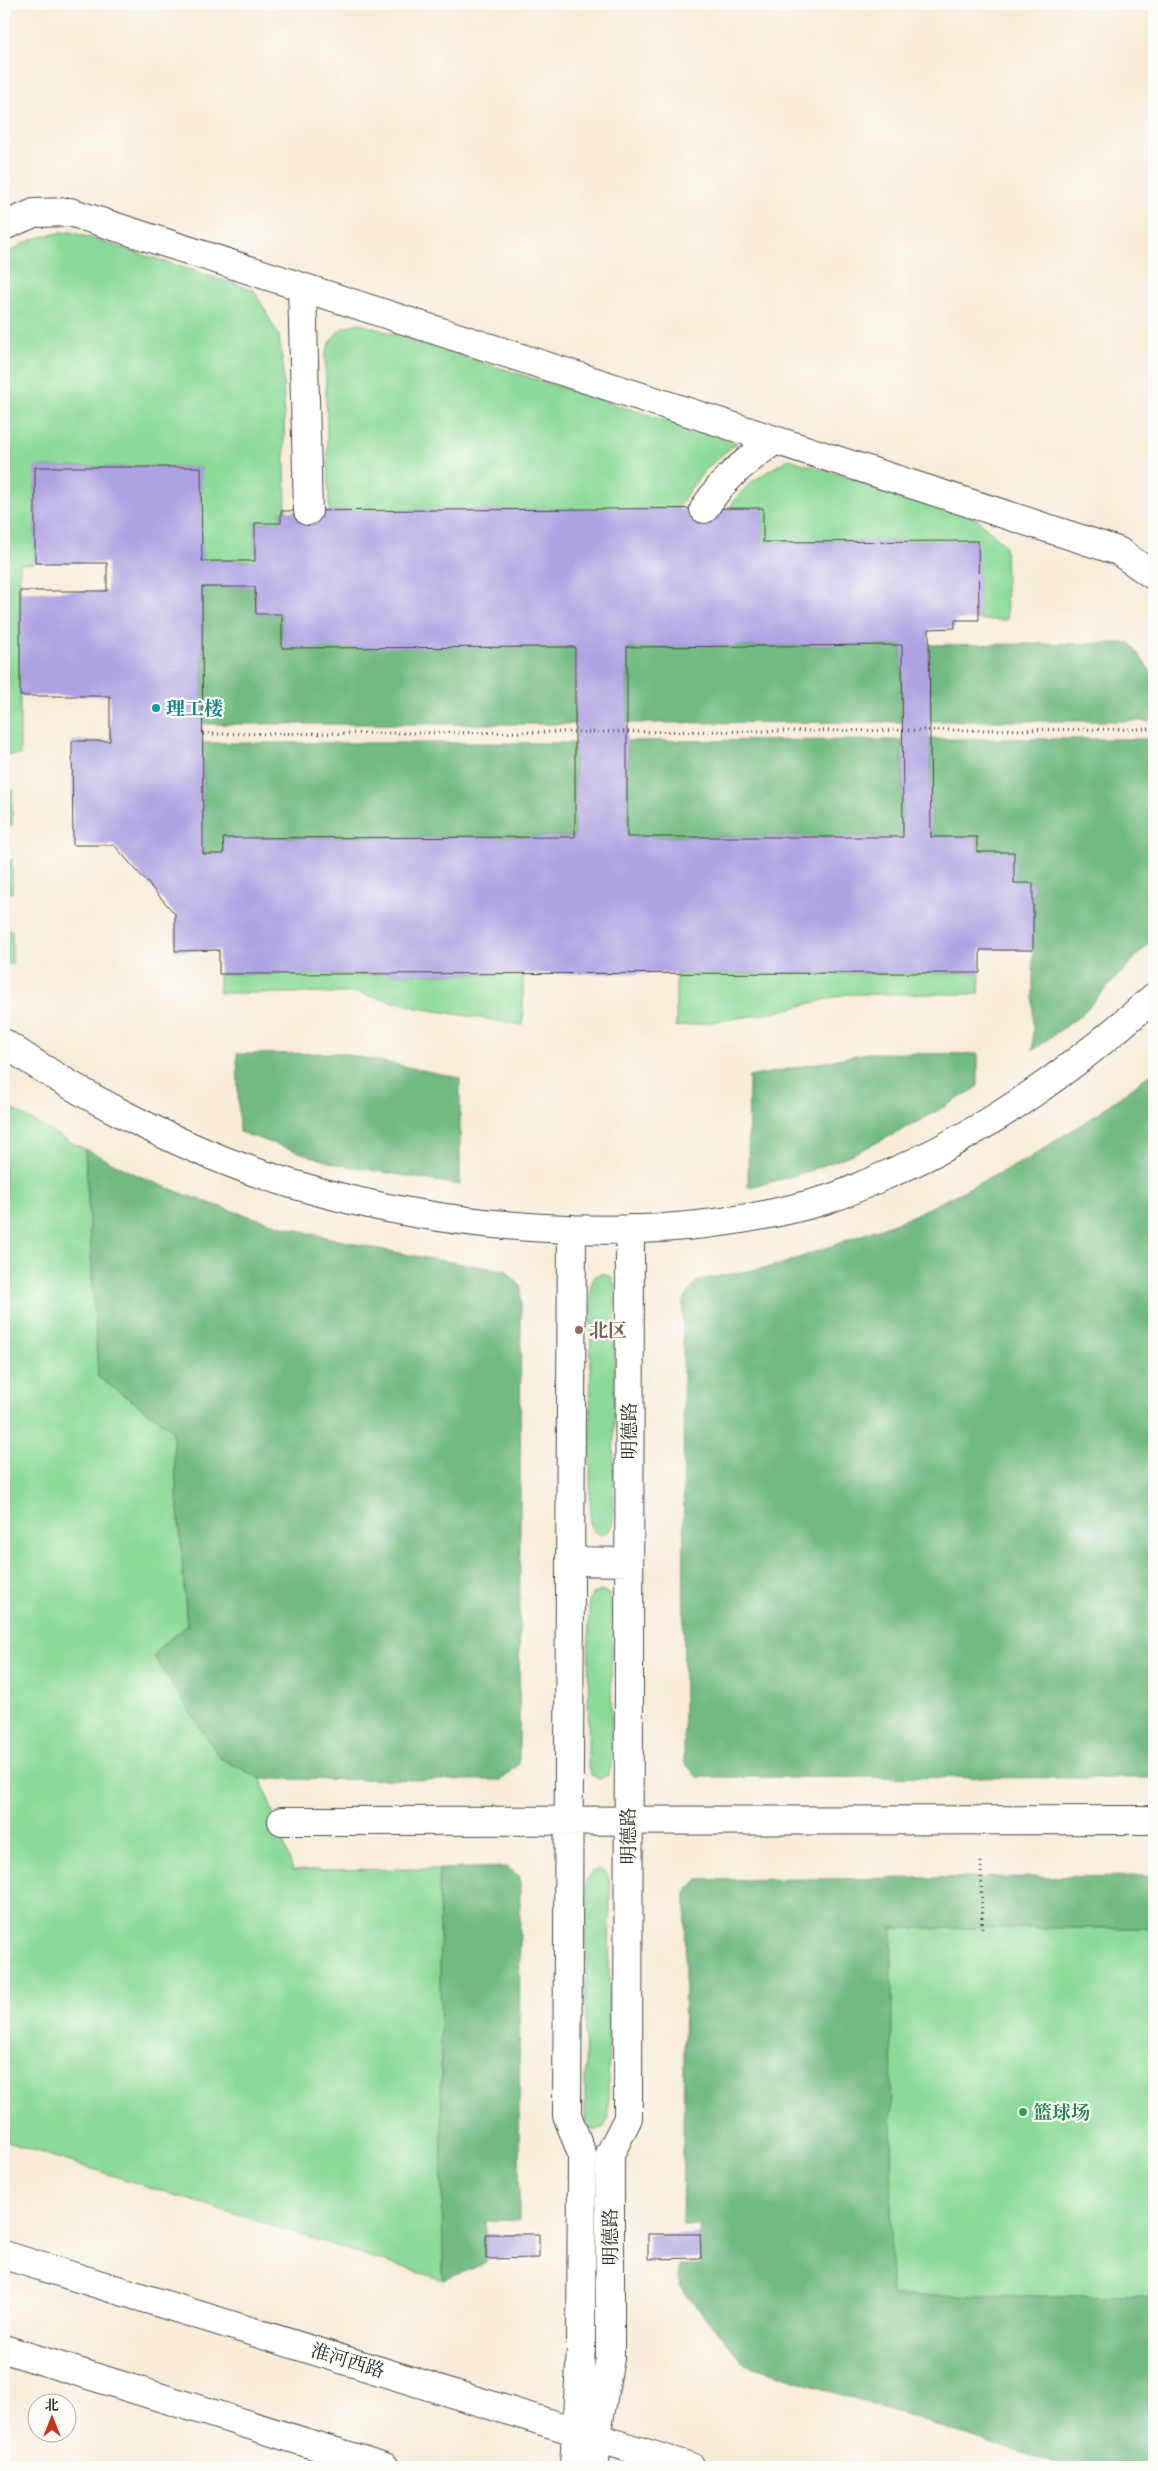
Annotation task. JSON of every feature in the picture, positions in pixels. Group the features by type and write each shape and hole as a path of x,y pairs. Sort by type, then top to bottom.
{"main road":[{"path":"4,226 34,214 70,212 1118,551 1154,576"},
{"path":"302,287 308,511"},
{"path":"704,509 717,488 735,468 775,440"},
{"path":"4,1043 92,1096 172,1138 254,1172 341,1198 428,1214 500,1224 572,1229 630,1229 692,1226 755,1218 828,1200 900,1170 968,1136 1030,1096 1077,1063 1154,997"},
{"name":"明德路","path":"572,1229 567,2115 582,2154 581,2349 586,2434"},
{"name":"明德路","path":"586,2434 610,2358 610,2154 628,2118 630,1229"},
{"path":"570,1561 629,1562"},
{"path":"282,1821 1154,1820"},
{"name":"淮河西路","path":"4,2255 692,2467"},
{"path":"4,2349 385,2467"},
{"path":"574,2467 586,2434"},
{"path":"586,2434 595,2467"}],"path":[{"path":"202,734 1154,729"},
{"path":"981,1862 982,1928"}],"green space":[{"path":"71,232 254,290 279,336 283,366 286,511 281,511 281,523 255,523 255,561 202,561 201,467 35,467 35,563 20,564 20,755 4,755 4,257 19,246 35,239 52,234"},
{"path":"358,323 737,443 704,472 678,509 329,511 325,356 330,343 340,330"},
{"path":"789,459 976,518 1005,545 1007,620 979,620 977,541 763,542 763,508 729,509 734,500 748,486 763,474"},
{"path":"202,587 255,587 256,614 282,614 282,647 575,647 575,724 203,724"},
{"path":"1130,643 1154,676 1154,717 1149,721 930,721 930,645"},
{"path":"902,645 902,722 627,723 627,647"},
{"path":"930,739 1149,739 1154,742 1154,938 1081,1015 1033,1050 1033,883 1014,883 977,852 977,837 931,837"},
{"path":"902,740 903,837 627,837 627,741"},
{"path":"203,743 575,743 575,837 224,838 224,854 203,854"},
{"path":"4,790 12,790 12,825 4,825"},
{"path":"4,860 12,860 12,893 4,893"},
{"path":"4,930 12,930 12,964 4,964"},
{"path":"980,973 979,994 846,994 773,1013 676,1027 676,974"},
{"path":"219,974 523,974 523,1025 418,1008 358,993 219,993"},
{"path":"340,1053 460,1078 460,1185 335,1164 239,1132 237,1054"},
{"path":"867,1053 978,1054 978,1087 924,1119 839,1160 779,1180 748,1187 749,1077"},
{"path":"1154,1071 1154,1778 697,1777 684,1762 683,1301 698,1280 779,1265 908,1218 1026,1160 1097,1114"},
{"path":"4,1104 62,1138 85,1149 98,1377 172,1429 187,1626 162,1645 220,1758 261,1779 293,1870 439,1869 443,2280 4,2141"},
{"path":"85,1149 153,1182 238,1213 282,1226 371,1247 461,1264 506,1270 521,1287 519,1764 502,1780 261,1779 220,1758 154,1657 162,1645 187,1626 172,1429 98,1377"},
{"path":"603,1273 611,1277 615,1286 613,1523 609,1531 601,1535 593,1531 590,1523 591,1286 594,1277"},
{"path":"601,1591 609,1594 612,1604 611,1767 608,1775 599,1779 591,1775 588,1767 589,1603 592,1594"},
{"path":"507,1867 520,1877 519,2220 486,2221 486,2263 443,2280 439,1869"},
{"path":"598,1869 606,1873 610,1882 608,2119 604,2127 595,2131 588,2127 585,2119 586,1881 590,1873"},
{"path":"1154,1876 1154,1928 892,1928 891,2296 1154,2296 1154,2467 1066,2467 745,2364 679,2286 679,2265 701,2265 700,2225 682,2225 686,1891 697,1880"},
{"name":"篮球场","path":"892,1928 1154,1928 1154,2296 891,2296"}],"building":[{"name":"理工楼","path":"35,467 201,467 202,561 255,561 255,523 281,523 281,511 763,508 763,542 978,541 979,620 955,620 955,628 929,629 931,837 977,837 977,852 1014,852 1014,883 1033,883 1033,950 980,950 980,973 219,974 219,950 175,951 175,914 114,845 73,845 72,741 110,741 110,696 20,696 20,591 107,591 107,563 35,563","holes":["202,587 255,587 256,614 282,614 282,648 575,647 575,837 223,838 224,854 203,854","902,645 903,837 627,837 627,647"]},
{"path":"486,2234 539,2234 539,2258 486,2259"},
{"path":"648,2234 700,2234 701,2258 648,2259"}],"place":[{"name":"理工楼","path":"156,708"},
{"name":"北区","path":"579,1330"},
{"name":"篮球场","path":"1023,2112"}]}
